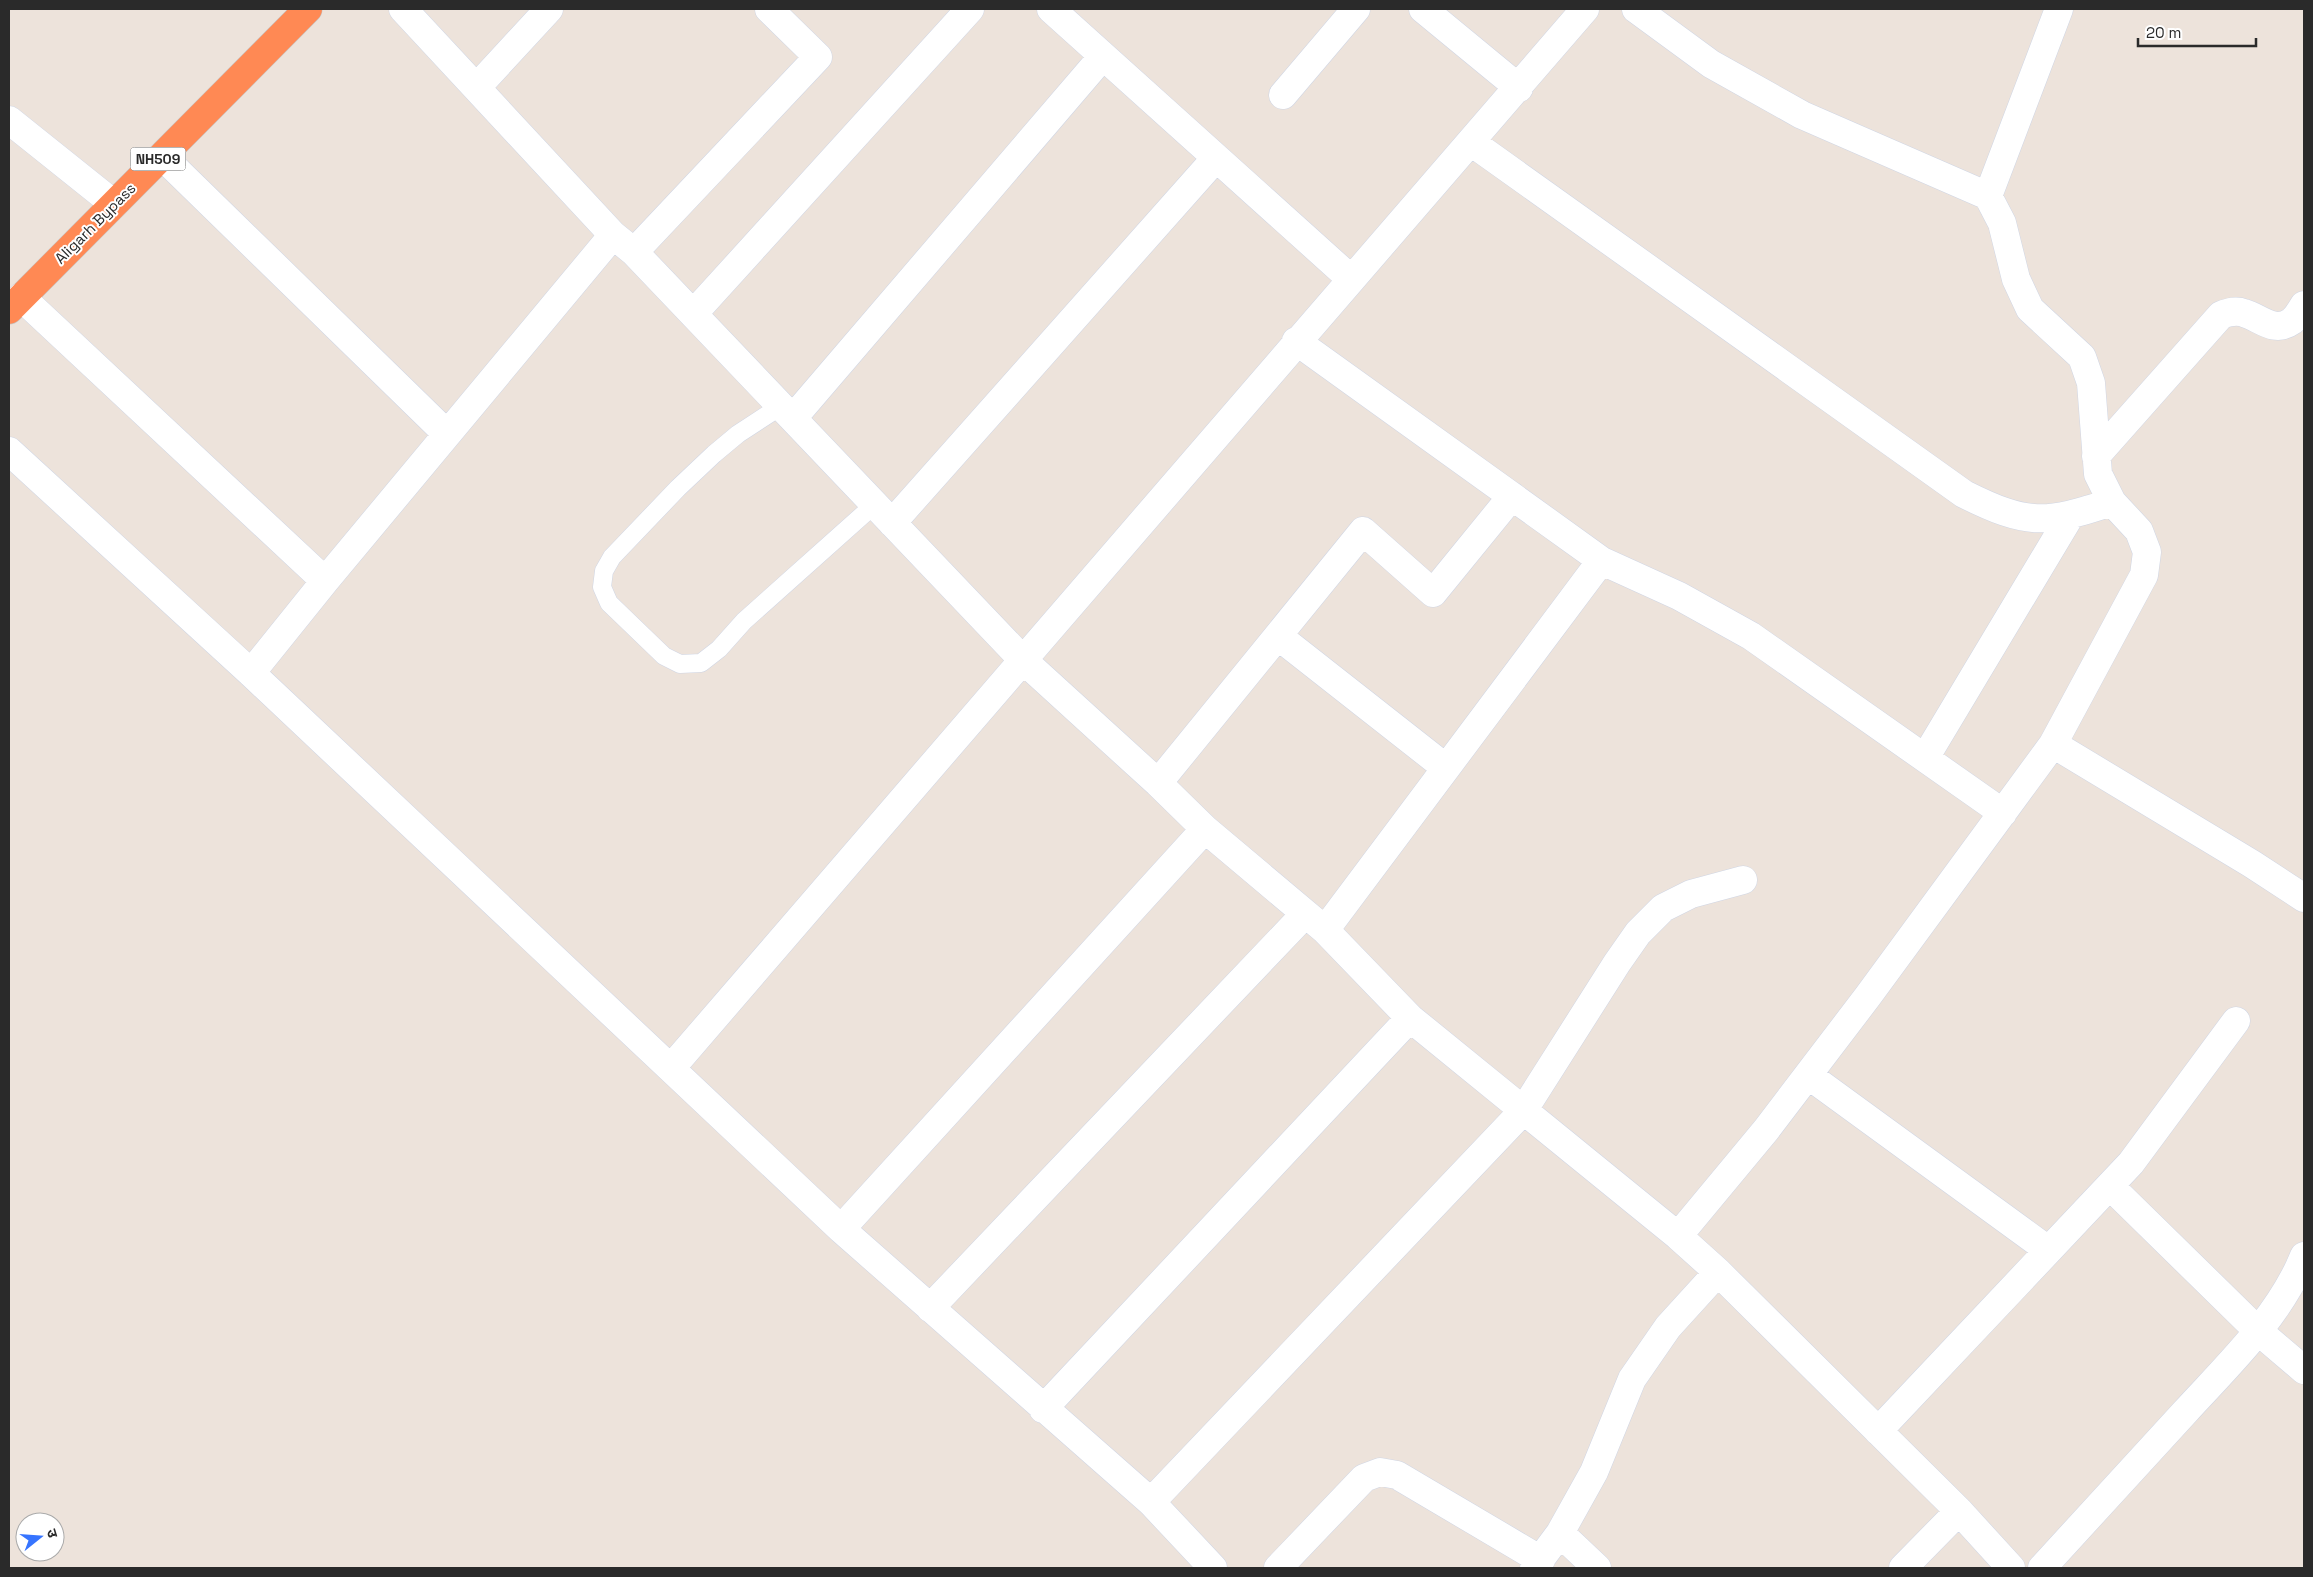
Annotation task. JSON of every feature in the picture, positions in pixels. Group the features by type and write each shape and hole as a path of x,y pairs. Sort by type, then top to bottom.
{"highway":[{"name":"Aligarh Bypass","path":"15,303 308,9"}],"street":[{"path":"403,9 613,235 634,252 1023,660 1158,783 1204,830 1315,922 1410,1018 1678,1236 1718,1272 1959,1511 2011,1568"},
{"path":"477,87 549,9"},
{"path":"634,252 818,57 769,9"},
{"path":"693,314 970,9"},
{"path":"1052,9 1351,279"},
{"path":"1283,95 1356,9"},
{"path":"1422,9 1518,88"},
{"path":"672,1067 1296,341 1585,9"},
{"path":"1636,9 1711,64 1802,116 1988,196 2002,223 2016,279 2030,309 2082,357 2091,383 2098,474 2112,502 2139,531 2148,552 2144,575 2053,744 1766,1130 1678,1236"},
{"path":"1988,196 2059,9"},
{"path":"787,412 1104,56"},
{"path":"9,120 114,204"},
{"path":"1470,142 1964,494 2000,512 2038,520 2070,516 2112,502"},
{"path":"162,156 447,434"},
{"path":"884,514 1216,158"},
{"path":"252,673 325,581 613,235"},
{"path":"15,303 325,581"},
{"path":"2096,456 2221,315 2233,311 2245,313 2265,324 2279,326 2292,321 2304,305"},
{"path":"1296,341 1601,560 1679,596 1751,636 2003,813"},
{"path":"9,451 252,673 672,1067 841,1229 1043,1409 1151,1502 1213,1568"},
{"path":"1158,783 1363,531 1433,592 1512,496"},
{"path":"1925,758 2070,516"},
{"path":"930,1308 1315,922 1446,768 1601,560"},
{"path":"1278,636 1446,768"},
{"path":"2053,744 2252,864 2304,898"},
{"path":"841,1229 1204,830"},
{"path":"1151,1502 1523,1111 1616,963 1638,934 1662,908 1700,891 1743,880"},
{"path":"1043,1409 1410,1018"},
{"path":"1878,1431 2131,1163 2236,1021"},
{"path":"1808,1074 2048,1250"},
{"path":"2110,1186 2257,1330 2304,1370"},
{"path":"2042,1568 2218,1376 2257,1330 2294,1280 2304,1256"},
{"path":"1278,1568 1364,1478 1380,1472 1397,1476 1538,1564 1560,1533 1594,1472 1632,1379 1668,1327 1718,1272"},
{"path":"1903,1568 1959,1511"},
{"path":"1560,1533 1597,1568"}],"lane":[{"path":"787,412 738,434 678,488 612,557 604,571 602,586 609,603 664,656 680,664 701,663 719,649 744,621 884,514"}]}
